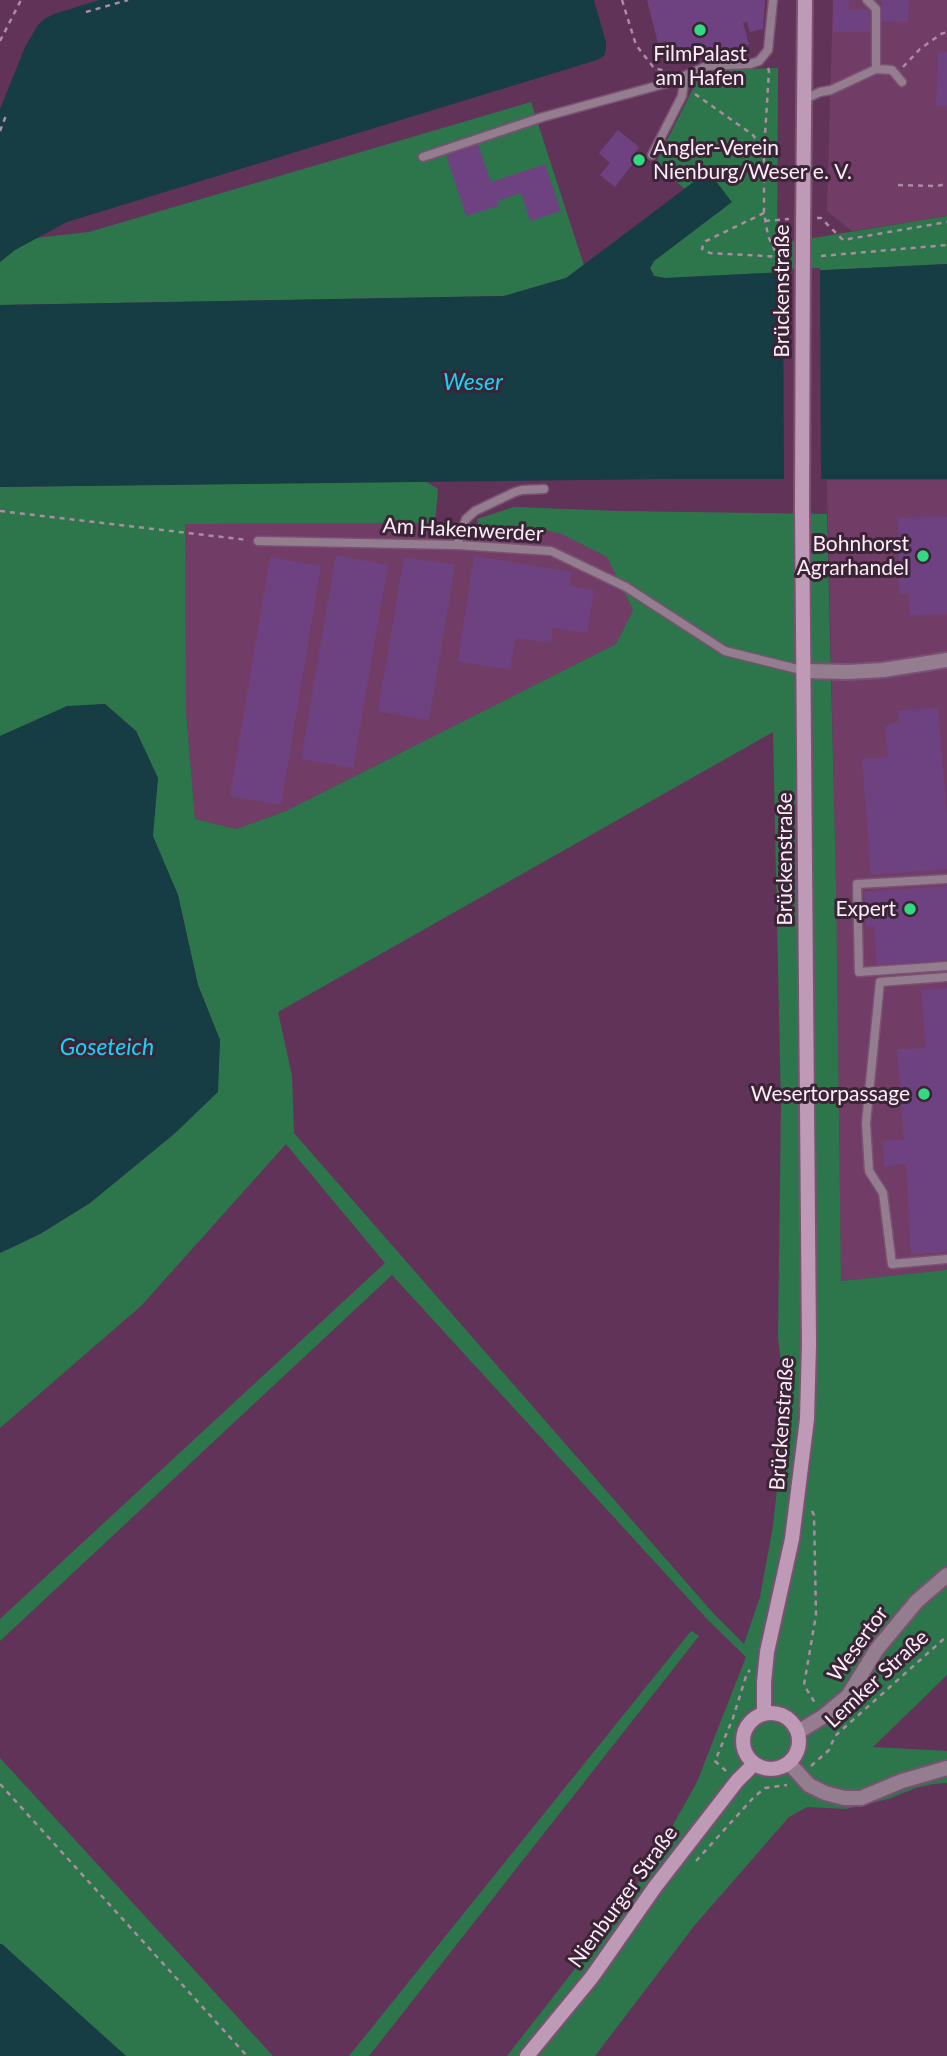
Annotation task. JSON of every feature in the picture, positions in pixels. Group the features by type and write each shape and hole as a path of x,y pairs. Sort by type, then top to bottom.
{"street":[{"name":"Brückenstraße","path":"764,1713 767,1652 792,1539 799,1493 807,1419 809,1344 802,508 805,0"},
{"path":"805,671 883,670 947,660"},
{"name":"Wesertor","path":"798,1732 824,1717 848,1696 877,1649 917,1601 947,1575"},
{"path":"764,1713 789,1718 798,1732 798,1751 789,1763 778,1769 769,1770 754,1764 744,1749 744,1731 749,1723 764,1713"},
{"path":"789,1763 809,1785 844,1798 861,1798 902,1781 947,1768"},
{"name":"Nienburger Straße","path":"527,2056 592,1977 655,1887 737,1781 754,1764"}],"lane":[{"path":"423,157 543,117 671,82 707,66 750,64 763,58 768,50 773,0"},
{"path":"867,0 876,9 876,69"},
{"path":"805,99 876,69 892,70 899,79"},
{"path":"652,155 682,96 685,76"},
{"path":"457,545 466,519 475,511 514,492 544,489"},
{"name":"Am Hakenwerder","path":"258,541 457,545 551,551 626,587 725,651 805,671"},
{"path":"947,879 857,884 859,972 947,966"},
{"path":"947,977 880,982 866,1123 869,1171 883,1193 892,1264 947,1259"}],"path":[{"path":"0,41 21,0"},
{"path":"86,12 128,0"},
{"path":"622,0 636,45 654,68 685,76 691,91 753,135 764,151"},
{"path":"899,79 920,49 947,32"},
{"path":"763,58 769,71 764,151 764,213 768,236 780,257 709,253 702,249 706,242 764,213"},
{"path":"0,131 7,113"},
{"path":"898,185 947,184"},
{"path":"821,218 843,240 947,222"},
{"path":"765,221 787,219"},
{"path":"821,256 947,245"},
{"path":"0,511 258,541"},
{"path":"799,1493 814,1515 816,1615 804,1685 835,1735"},
{"name":"Lemker Straße","path":"800,1776 829,1750 835,1735 947,1636"},
{"path":"737,1781 715,1760 733,1718 747,1673 767,1652"},
{"path":"696,1861 765,1788 788,1785 800,1776"},
{"path":"0,1784 247,2056"}],"shaded area":[{"path":"833,0 947,0 947,216 852,231 827,211"},
{"path":"827,480 947,480 947,1270 841,1281 836,882"},
{"path":"435,523 542,529 563,534 607,557 633,610 616,644 286,811 236,829 195,819 186,712 185,524"}],"green space":[{"path":"778,68 777,244 947,216 947,264 665,278 654,276 650,268 654,261 731,202 708,171 685,189 655,164 700,75 715,70"},
{"path":"531,102 584,266 566,278 504,296 0,305 0,262 36,238 89,232"},
{"path":"425,481 438,489 435,523 185,524 186,712 195,819 236,829 286,811 616,644 633,610 607,557 562,534 542,529 478,526 477,519 514,507 827,514 836,882 841,1281 947,1270 947,1675 873,1747 947,1751 947,1783 916,1788 888,1799 846,1809 807,1807 789,1817 694,1926 595,2056 507,2056 649,1868 697,1782 746,1657 708,1620 392,1275 0,1641 0,1619 385,1263 286,1144 141,1306 0,1428 0,1253 40,1234 90,1203 174,1134 217,1092 220,1040 198,985 178,895 152,836 158,778 136,731 105,704 67,707 0,736 0,487","holes":["773,732 781,1107 778,1337 786,1407 773,1526 760,1597 744,1644 713,1613 294,1133 292,1076 278,1012"]},
{"path":"691,1631 699,1636 369,2056 349,2056"},
{"path":"0,1758 273,2056 126,2056 0,1944"}],"water":[{"path":"99,0 594,0 606,49 604,56 597,60 67,222 15,250 0,262 0,109 25,47 38,25 54,14"},
{"name":"Weser","path":"708,171 732,202 654,261 650,268 654,276 665,278 947,264 947,479 669,479 0,487 0,305 504,296 566,278"},
{"name":"Goseteich","path":"105,704 136,731 158,778 153,836 178,895 198,985 220,1040 218,1092 174,1134 90,1203 40,1234 0,1253 0,736 67,706"},
{"path":"2,1944 126,2056 0,2056"}],"pier":[{"path":"820,268 821,483 784,482 783,269"}],"building":[{"name":"FilmPalast am Hafen","path":"647,0 765,0 763,29 750,32 747,22 743,23 749,45 715,53 713,48 686,58 670,59 666,41 658,43"},
{"path":"833,0 849,0 849,10 870,10 871,32 833,32"},
{"path":"882,0 909,0 908,22 881,21"},
{"path":"938,51 947,52 947,106 936,106"},
{"path":"618,130 639,147 633,155 637,158 615,187 600,175 610,163 599,153"},
{"path":"478,144 491,182 545,164 561,211 530,221 521,193 497,201 499,206 466,216 446,155"},
{"name":"Bohnhorst Agrarhandel","path":"947,517 947,614 910,615 909,594 899,594 898,518"},
{"path":"336,555 388,565 353,768 301,759"},
{"path":"474,556 572,572 569,586 594,590 587,633 553,628 551,643 515,638 510,670 458,661"},
{"path":"270,557 321,566 281,805 230,796"},
{"path":"404,557 455,565 429,720 378,711"},
{"path":"938,708 947,815 947,869 871,875 862,759 888,757 885,727 891,723 899,723 898,711"},
{"name":"Expert","path":"947,886 947,960 877,965 874,926 866,927 864,892"},
{"name":"Wesertorpassage","path":"947,988 947,1252 911,1254 906,1164 884,1166 883,1141 904,1139 897,1049 926,1048 921,990"}],"place":[{"name":"FilmPalast am Hafen","path":"700,30"},
{"name":"Angler-Verein Nienburg/Weser e. V.","path":"639,160"},
{"name":"Bohnhorst Agrarhandel","path":"923,556"},
{"name":"Expert","path":"910,909"},
{"name":"Wesertorpassage","path":"924,1094"}]}
